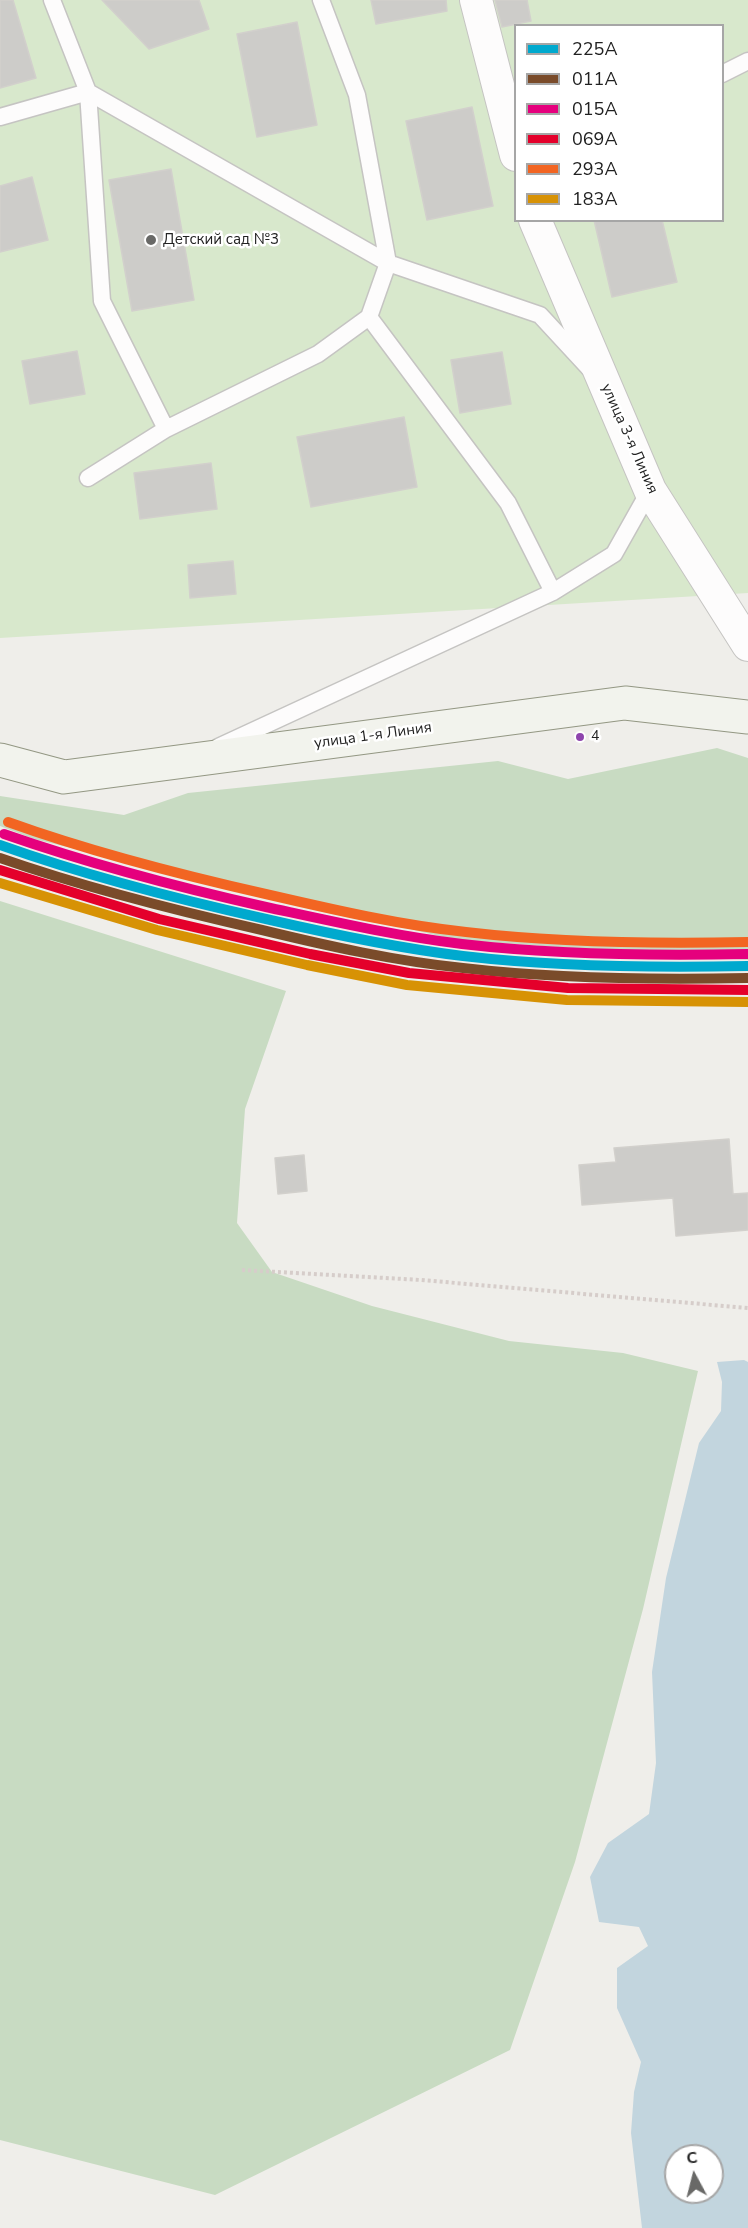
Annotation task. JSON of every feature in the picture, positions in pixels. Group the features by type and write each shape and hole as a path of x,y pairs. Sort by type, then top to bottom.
{"street":[{"path":"476,0 514,147"},
{"name":"улица 3-я Линия","path":"536,222 650,490 748,645"},
{"name":"улица 1-я Линия","path":"0,760 64,777 625,703 748,717"}],"lane":[{"path":"52,0 88,92 102,301 166,429"},
{"path":"88,478 166,429 318,354 369,317 388,263 357,95 321,0"},
{"path":"724,73 748,61"},
{"path":"0,117 88,92 388,263 540,315 605,386"},
{"path":"369,317 508,503 553,592"},
{"path":"188,761 553,592 614,554 650,490"}],"path":[{"path":"242,1270 421,1280 748,1308"}],"green space":[{"path":"0,0 748,0 748,593 0,638"},
{"path":"717,748 748,758 748,960 456,940 34,839 0,826 0,796 124,815 188,793 498,761 568,779"},
{"path":"0,901 286,991 245,1109 237,1223 272,1272 372,1306 509,1341 623,1353 698,1371 643,1609 575,1862 510,2050 215,2195 0,2140"}],"water":[{"path":"744,1360 748,1362 748,2228 642,2228 631,2133 634,2092 641,2062 617,2008 617,1968 648,1946 639,1927 599,1922 590,1877 608,1843 649,1814 656,1763 652,1672 666,1578 699,1443 721,1411 722,1382 717,1362"}],"building":[{"path":"0,0 13,0 36,78 0,88"},
{"path":"102,0 199,0 209,29 149,49"},
{"path":"371,0 446,0 447,11 376,24"},
{"path":"495,0 527,0 531,21 502,27"},
{"path":"297,22 317,125 257,137 237,34"},
{"path":"472,107 493,206 427,220 406,121"},
{"name":"Детский сад №3","path":"171,169 194,300 132,311 109,180"},
{"path":"32,177 48,240 0,252 0,186"},
{"path":"594,222 662,222 677,282 612,297"},
{"path":"77,351 85,394 30,404 22,361"},
{"path":"502,352 511,404 460,413 451,360"},
{"path":"404,417 417,487 311,507 297,437"},
{"path":"211,463 217,509 140,519 134,473"},
{"path":"233,561 236,594 190,598 188,565"},
{"path":"729,1139 733,1194 748,1193 748,1230 676,1236 673,1198 582,1205 579,1165 616,1162 614,1148"},
{"path":"304,1155 307,1191 278,1194 275,1158"}],"transit line":[{"name":"293А","path":"8,822 73,844 171,871 319,906 441,929 572,941 748,942"},
{"name":"015А","path":"4,834 101,865 200,891 315,918 413,937 498,948 569,953 748,954"},
{"name":"225А","path":"0,845 66,867 165,895 315,930 413,949 498,960 569,965 748,966"},
{"name":"011А","path":"0,858 97,889 163,906 312,942 412,961 498,972 569,977 748,978"},
{"name":"069А","path":"0,870 159,919 310,954 409,973 568,988 748,990"},
{"name":"183А","path":"0,883 157,930 307,965 407,985 567,1000 748,1002"}],"place":[{"name":"Детский сад №3","path":"151,240"},
{"name":"4","path":"580,737"}]}
